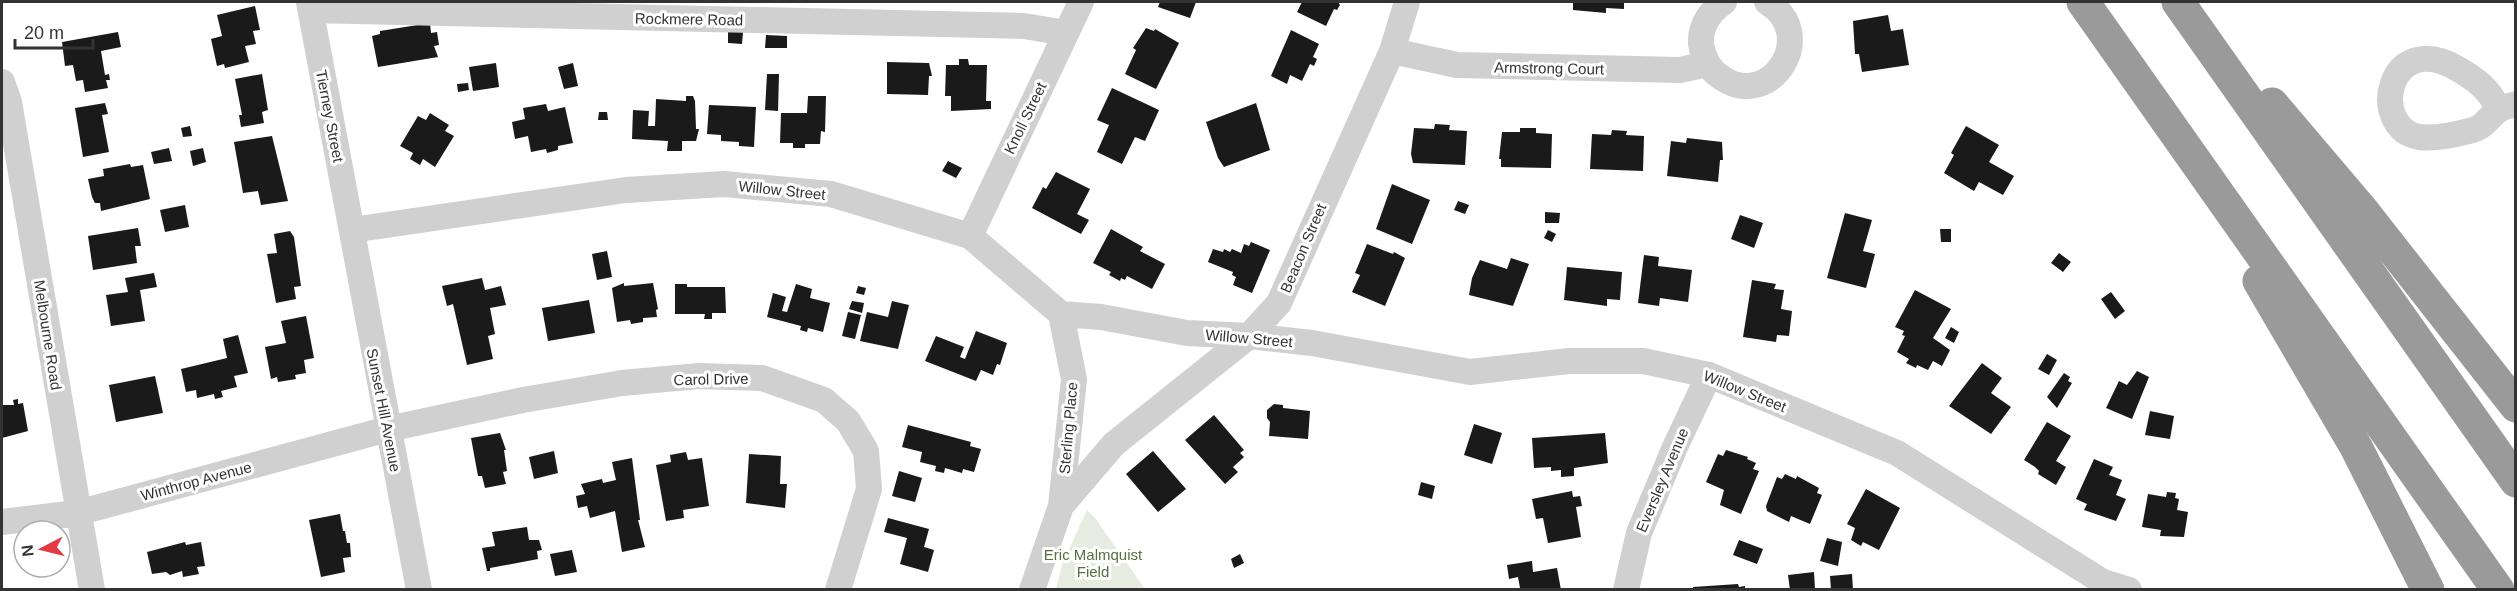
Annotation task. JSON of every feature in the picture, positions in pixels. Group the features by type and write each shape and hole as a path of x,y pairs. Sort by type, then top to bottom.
{"highway":[{"path":"2083,2 2498,590"},
{"path":"2180,2 2315,152 2516,406"},
{"path":"2180,2 2516,480"},
{"path":"2185,145 2284,327 2361,456 2428,590"}],"street":[{"name":"Knoll Street","path":"970,236 1081,2"},
{"name":"Beacon Street","path":"1032,590 1061,506 1113,444 1249,336 1279,303 1392,51 1407,2"},
{"path":"1725,2 1710,14 1702,29 1701,47 1707,64 1726,81 1743,86 1761,83 1776,74 1789,52 1790,34 1784,18 1767,2"},
{"name":"Rockmere Road","path":"310,6 1024,26 1066,33"},
{"name":"Tierney Street","path":"310,6 352,230"},
{"name":"Armstrong Court","path":"1392,51 1457,66 1680,70 1707,64"},
{"name":"Melbourne Road","path":"2,82 9,102 92,590"},
{"name":"Willow Street","path":"352,230 626,190 724,184 831,194 970,236 1061,314 1101,317 1187,333 1249,336 1312,343 1470,372 1569,361 1643,361 1709,375 1897,453 2103,582 2129,590"},
{"name":"Sunset Hill Avenue","path":"352,230 419,590"},
{"name":"Sterling Place","path":"1061,314 1074,379 1061,506"},
{"name":"Eversley Avenue","path":"1626,590 1639,533 1675,447 1709,375"},
{"name":"Carol Drive","path":"388,429 622,383 699,376 762,378 824,400 848,420 866,451 869,489 838,590"},
{"name":"Winthrop Avenue","path":"2,522 78,513 388,429"}],"green space":[{"name":"Eric Malmquist Field","path":"1087,510 1145,589 1056,589 1062,565"}],"building":[{"path":"1160,2 1196,2 1190,18 1158,7"},
{"path":"1302,2 1338,2 1340,5 1337,10 1334,9 1326,26 1297,12"},
{"path":"1573,2 1624,2 1624,9 1606,8 1606,13 1573,10"},
{"path":"255,6 260,30 253,31 256,44 245,46 249,62 225,68 224,64 217,66 211,39 222,36 217,15"},
{"path":"1888,15 1891,31 1903,29 1909,65 1862,72 1859,54 1855,54 1853,21"},
{"path":"430,23 431,33 437,32 439,45 434,46 438,57 378,67 372,36 380,34 380,31"},
{"path":"1146,28 1154,31 1155,29 1179,43 1156,89 1125,74 1136,50 1133,48"},
{"path":"1291,30 1319,44 1313,57 1317,59 1314,66 1310,64 1302,81 1290,75 1287,84 1271,76"},
{"path":"118,32 121,47 101,51 105,75 109,74 110,80 106,80 108,88 85,92 83,80 76,81 73,65 65,66 62,42"},
{"path":"728,32 743,32 742,44 728,43"},
{"path":"766,35 787,36 787,48 765,48"},
{"path":"959,59 968,59 969,65 987,65 986,101 991,101 991,109 951,111 951,96 945,96 946,65 959,65"},
{"path":"887,62 929,63 932,76 929,76 928,95 887,94"},
{"path":"496,63 499,87 473,91 469,67"},
{"path":"573,63 578,86 564,89 558,67"},
{"path":"262,74 268,110 262,112 264,123 241,127 239,115 242,115 235,79"},
{"path":"767,74 779,74 778,111 765,110"},
{"path":"468,83 469,90 458,92 457,84"},
{"path":"1112,88 1159,110 1145,141 1135,137 1122,164 1097,152 1109,125 1097,120"},
{"path":"686,96 693,96 695,101 696,129 699,129 696,141 682,141 682,151 667,151 668,141 632,139 633,110 649,111 648,126 655,126 656,99 686,101"},
{"path":"808,96 826,96 825,132 821,131 820,144 805,144 805,148 793,148 793,143 780,143 781,113 807,113"},
{"path":"105,103 108,114 102,115 109,152 83,157 75,108"},
{"path":"1256,103 1270,150 1224,167 1218,158 1206,122"},
{"path":"546,104 548,111 565,107 573,143 558,146 558,150 547,153 546,149 531,152 528,136 515,139 512,122 525,119 523,108"},
{"path":"709,105 756,107 754,147 739,146 739,142 721,141 721,135 707,134"},
{"path":"599,112 607,112 608,120 598,120"},
{"path":"430,113 449,125 445,131 454,136 435,167 423,159 420,165 410,159 413,153 400,146 418,116 426,120"},
{"path":"1435,124 1450,125 1449,130 1467,131 1465,165 1413,163 1411,154 1414,128 1434,129"},
{"path":"190,126 192,136 183,137 181,128"},
{"path":"1966,126 1999,145 1989,162 2014,176 2003,195 1979,182 1974,191 1944,173 1954,155 1951,153"},
{"path":"1520,128 1536,128 1536,133 1552,134 1551,168 1501,167 1501,159 1499,159 1502,132 1520,132"},
{"path":"1612,130 1627,131 1626,135 1644,136 1643,171 1590,169 1592,134 1611,135"},
{"path":"272,136 288,201 261,205 258,191 243,193 234,142"},
{"path":"1687,138 1722,142 1723,160 1720,160 1718,182 1667,176 1671,141 1686,143"},
{"path":"169,148 172,161 154,164 151,152"},
{"path":"203,148 206,162 193,166 190,151"},
{"path":"948,161 962,168 956,178 942,171"},
{"path":"130,164 131,167 143,165 150,199 101,211 100,203 95,203 92,197 88,179 104,176 103,169"},
{"path":"1056,172 1090,189 1077,214 1089,220 1081,234 1032,208 1043,187 1046,189"},
{"path":"1392,184 1430,200 1412,244 1376,229"},
{"path":"1458,201 1469,205 1465,214 1454,210"},
{"path":"185,205 189,227 165,232 160,210"},
{"path":"1545,212 1560,213 1559,223 1545,223"},
{"path":"1845,213 1872,220 1863,251 1875,254 1866,288 1827,278"},
{"path":"1740,215 1763,223 1754,248 1731,239"},
{"path":"138,228 141,246 135,246 137,263 93,270 88,236"},
{"path":"1111,229 1143,247 1140,251 1165,264 1152,289 1127,276 1125,280 1121,278 1120,281 1109,275 1111,272 1093,263"},
{"path":"1940,229 1951,229 1951,242 1941,242"},
{"path":"1548,230 1556,234 1552,242 1544,238"},
{"path":"290,231 294,237 301,286 294,287 296,299 276,303 267,254 277,253 274,234"},
{"path":"1251,242 1270,250 1252,293 1233,285 1236,277 1232,275 1233,272 1208,262 1213,249 1223,252 1224,249 1230,252 1232,249 1241,253 1244,244 1249,246"},
{"path":"1367,244 1393,254 1394,252 1405,258 1385,306 1352,292 1360,275 1355,273"},
{"path":"607,251 612,277 597,280 592,254"},
{"path":"2059,253 2071,262 2063,272 2051,263"},
{"path":"1644,255 1659,257 1658,266 1692,270 1688,302 1660,298 1659,306 1638,303"},
{"path":"1511,258 1529,264 1513,306 1469,295 1472,278 1480,260 1507,269"},
{"path":"1567,267 1622,272 1620,300 1607,299 1607,306 1564,300"},
{"path":"154,273 157,287 140,290 145,321 111,326 106,295 128,292 125,278"},
{"path":"482,278 485,290 501,286 506,305 490,308 495,334 488,336 493,359 467,365 453,304 447,306 442,286"},
{"path":"1752,280 1776,284 1774,289 1784,290 1781,309 1792,311 1789,336 1777,335 1776,342 1743,337"},
{"path":"624,283 624,286 653,283 658,309 656,310 657,317 643,318 643,322 631,324 630,320 617,322 612,288"},
{"path":"675,284 687,284 687,287 725,287 726,313 712,313 712,319 704,319 705,314 675,314"},
{"path":"796,284 812,289 810,298 830,303 823,332 808,328 807,332 800,330 801,326 767,317 773,293 786,297 782,311 787,312"},
{"path":"858,286 866,288 864,295 856,293"},
{"path":"1915,290 1951,309 1933,338 1950,350 1942,366 1933,361 1928,370 1906,363 1909,359 1897,352 1905,336 1902,335 1904,331 1895,327"},
{"path":"2111,292 2125,311 2115,319 2101,299"},
{"path":"589,300 595,333 548,341 542,308"},
{"path":"852,301 864,303 862,313 849,309"},
{"path":"892,301 909,305 898,349 860,341 867,312 888,317"},
{"path":"848,312 861,315 855,339 842,336"},
{"path":"306,316 314,358 304,360 306,373 295,375 296,379 278,382 277,377 271,379 265,347 286,343 281,321"},
{"path":"1951,327 1959,332 1954,343 1945,338"},
{"path":"976,331 1007,343 1000,365 997,364 993,375 981,370 976,381 925,361 936,336 964,347 960,357 965,359"},
{"path":"238,335 248,373 234,376 237,387 221,391 223,397 215,399 214,394 197,398 196,390 186,392 181,369 227,358 223,339"},
{"path":"2047,354 2057,360 2049,375 2038,369"},
{"path":"1982,363 2002,378 1991,393 2011,407 1991,434 1949,406"},
{"path":"2137,371 2149,377 2132,419 2106,408 2119,381 2127,385"},
{"path":"2064,373 2070,377 2068,381 2072,383 2057,408 2047,397"},
{"path":"155,376 163,413 116,422 109,385"},
{"path":"18,399 18,404 23,403 28,431 2,438 2,405 14,405 13,400"},
{"path":"1274,404 1283,405 1283,408 1310,411 1308,439 1269,436 1270,422 1267,418 1267,410"},
{"path":"2150,411 2174,416 2170,439 2145,435"},
{"path":"1214,415 1244,450 1240,453 1244,457 1233,467 1238,472 1225,484 1185,440"},
{"path":"2047,422 2071,436 2056,461 2066,467 2056,485 2038,474 2039,471 2035,467 2024,460"},
{"path":"1474,424 1502,433 1492,464 1464,455"},
{"path":"908,425 971,442 970,446 981,449 974,472 963,469 962,473 945,468 944,473 935,471 936,466 920,462 922,452 902,447"},
{"path":"500,433 506,450 504,450 507,471 503,472 506,484 485,488 482,476 478,476 471,438"},
{"path":"1605,433 1608,463 1574,468 1574,476 1561,477 1561,470 1551,471 1551,467 1534,468 1532,438"},
{"path":"1726,450 1748,457 1747,459 1756,463 1753,469 1759,471 1741,514 1720,505 1724,490 1706,482 1718,454 1723,456"},
{"path":"554,451 558,473 534,479 529,457"},
{"path":"1153,451 1186,489 1158,512 1126,474"},
{"path":"686,452 688,460 702,458 709,506 683,510 684,518 666,521 656,465 671,462 670,455"},
{"path":"749,454 781,456 780,484 787,484 785,508 746,503"},
{"path":"632,458 640,520 638,520 645,547 622,552 615,511 590,518 587,506 578,508 576,496 585,494 581,484 602,479 603,483 616,480 612,462"},
{"path":"2094,459 2113,467 2109,475 2122,480 2116,495 2126,499 2116,521 2084,510 2087,504 2076,499"},
{"path":"899,471 922,478 915,502 892,496"},
{"path":"1785,474 1796,479 1797,476 1819,488 1817,493 1822,495 1810,524 1791,516 1789,522 1767,511 1766,506 1777,477 1782,479"},
{"path":"1421,482 1435,486 1432,499 1418,495"},
{"path":"1866,489 1900,508 1879,550 1863,542 1861,546 1851,540 1855,528 1847,524"},
{"path":"1572,491 1573,497 1580,496 1582,506 1576,507 1581,537 1548,543 1543,518 1536,519 1532,499"},
{"path":"2167,492 2176,493 2175,498 2179,499 2177,510 2188,512 2184,537 2160,536 2161,530 2142,527 2148,494 2166,497"},
{"path":"340,514 347,543 350,543 351,557 343,558 345,572 321,577 309,520"},
{"path":"888,518 929,529 924,547 934,550 928,572 900,564 907,538 884,532"},
{"path":"527,527 529,540 539,540 542,550 537,551 538,559 490,568 490,571 487,571 482,548 495,546 492,532"},
{"path":"1827,538 1842,542 1838,566 1820,561"},
{"path":"1739,540 1763,549 1757,564 1733,555"},
{"path":"185,542 186,545 201,542 205,566 197,567 199,574 183,577 182,571 170,575 166,572 152,574 147,552"},
{"path":"572,550 577,572 555,576 550,554"},
{"path":"1240,554 1244,563 1234,568 1231,559"},
{"path":"1532,561 1533,572 1557,568 1561,590 1525,590 1520,588 1518,577 1509,579 1507,565"},
{"path":"1814,572 1815,589 1790,590 1788,575"},
{"path":"1852,574 1853,590 1831,590 1830,576"},
{"path":"1738,584 1739,587 1745,586 1745,590 1693,590 1693,587"}]}
